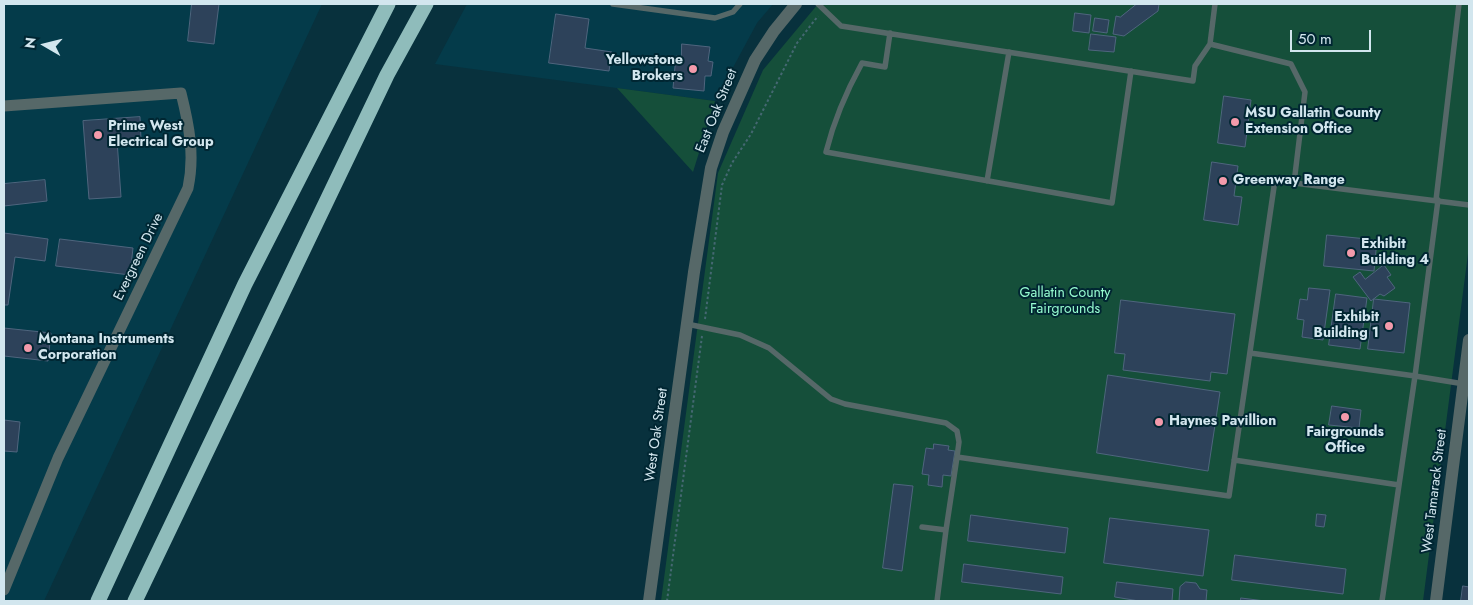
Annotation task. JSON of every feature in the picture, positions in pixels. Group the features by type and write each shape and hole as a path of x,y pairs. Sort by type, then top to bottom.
{"highway":[{"path":"98,601 245,284 388,4"},
{"path":"135,601 387,74 426,4"}],"street":[{"name":"East Oak Street","path":"694,272 711,168 722,132 755,60 774,30 796,4"},
{"name":"Evergreen Drive","path":"4,106 181,93 189,123 192,173 182,202 58,458 4,590"},
{"name":"West Oak Street","path":"649,601 694,272"},
{"name":"West Tamarack Street","path":"1436,601 1466,385 1469,340"}],"lane":[{"path":"613,4 715,18 733,12 740,4"},
{"path":"818,4 841,26 1193,81 1195,66 1210,44 1215,4"},
{"path":"1382,601 1415,376 1459,4"},
{"path":"890,33 885,67 862,63 844,96 826,152 1112,204 1131,71"},
{"path":"1210,44 1291,64 1305,92 1294,183"},
{"path":"987,181 1009,52"},
{"path":"957,457 1229,496 1275,180 1469,205"},
{"path":"687,324 740,335 769,348 831,399 845,404 946,423 957,432 960,442 937,601"},
{"path":"1250,353 1466,385"},
{"path":"1234,460 1398,485"},
{"path":"922,527 946,530"}],"path":[{"path":"667,601 722,185 732,163 751,134 797,43 824,9"}],"shaded area":[{"path":"4,4 322,4 44,601 4,601"},
{"path":"467,4 773,4 757,23 715,101 435,64"}],"green space":[{"name":"Gallatin County Fairgrounds","path":"818,4 1469,4 1469,246 1423,601 661,601 718,173 763,70"},
{"path":"617,88 715,101 693,172"}],"building":[{"path":"192,4 219,4 214,44 188,41"},
{"path":"1137,4 1159,4 1158,11 1124,36 1113,34 1116,16 1120,17"},
{"path":"1075,13 1091,15 1089,33 1073,31"},
{"path":"556,14 589,19 585,48 612,52 609,71 549,63"},
{"path":"1095,18 1109,20 1107,33 1093,31"},
{"path":"1091,34 1116,37 1114,52 1089,50"},
{"name":"Yellowstone Brokers","path":"682,44 710,47 708,61 713,62 711,76 705,76 704,91 673,88 676,56 681,57"},
{"name":"MSU Gallatin County Extension Office","path":"1224,96 1251,100 1245,147 1218,143"},
{"path":"140,117 141,139 117,140 121,197 89,199 83,121"},
{"name":"Greenway Range","path":"1212,162 1238,166 1234,196 1242,197 1238,225 1204,220"},
{"path":"45,180 47,201 4,206 4,184"},
{"path":"4,233 48,239 45,261 15,257 8,305 4,305"},
{"name":"Exhibit Building 4","path":"1327,235 1377,240 1374,271 1324,266"},
{"path":"60,239 133,248 130,275 56,266"},
{"path":"1384,265 1391,275 1387,277 1395,288 1384,296 1380,294 1371,301 1353,277 1360,272 1365,279"},
{"path":"1309,288 1330,290 1323,340 1302,337 1304,320 1297,319 1300,299 1307,300"},
{"path":"1336,294 1367,298 1360,349 1329,345"},
{"name":"Exhibit Building 1","path":"1374,299 1410,303 1404,353 1368,349"},
{"path":"1121,300 1235,314 1227,374 1211,372 1210,381 1123,370 1125,354 1115,353"},
{"path":"4,328 51,333 48,361 4,356"},
{"name":"Haynes Pavillion","path":"1108,375 1220,392 1208,471 1097,453"},
{"name":"Fairgrounds Office","path":"1332,406 1361,410 1359,428 1329,425"},
{"path":"4,420 20,422 17,452 4,451"},
{"path":"934,444 949,446 948,450 955,451 951,476 943,475 942,487 928,485 929,475 922,474 926,448 933,449"},
{"path":"894,484 913,486 902,571 883,568"},
{"path":"1317,514 1326,515 1324,527 1316,526"},
{"path":"971,515 1068,528 1065,553 968,541"},
{"path":"1110,518 1209,530 1203,576 1104,563"},
{"path":"1235,555 1346,569 1343,594 1232,580"},
{"path":"964,564 1063,577 1061,594 962,582"},
{"path":"1117,582 1173,589 1172,601 1139,601 1115,597"},
{"path":"1186,582 1196,583 1200,589 1207,590 1206,601 1179,601 1180,587"},
{"path":"1463,586 1469,587 1469,601 1461,601"},
{"path":"1241,598 1265,601 1241,601"}],"place":[{"name":"Yellowstone Brokers","path":"693,69"},
{"name":"MSU Gallatin County Extension Office","path":"1235,122"},
{"name":"Prime West Electrical Group","path":"98,135"},
{"name":"Greenway Range","path":"1223,181"},
{"name":"Exhibit Building 4","path":"1351,253"},
{"name":"Exhibit Building 1","path":"1389,326"},
{"name":"Montana Instruments Corporation","path":"28,348"},
{"name":"Fairgrounds Office","path":"1345,417"},
{"name":"Haynes Pavillion","path":"1159,422"}]}
